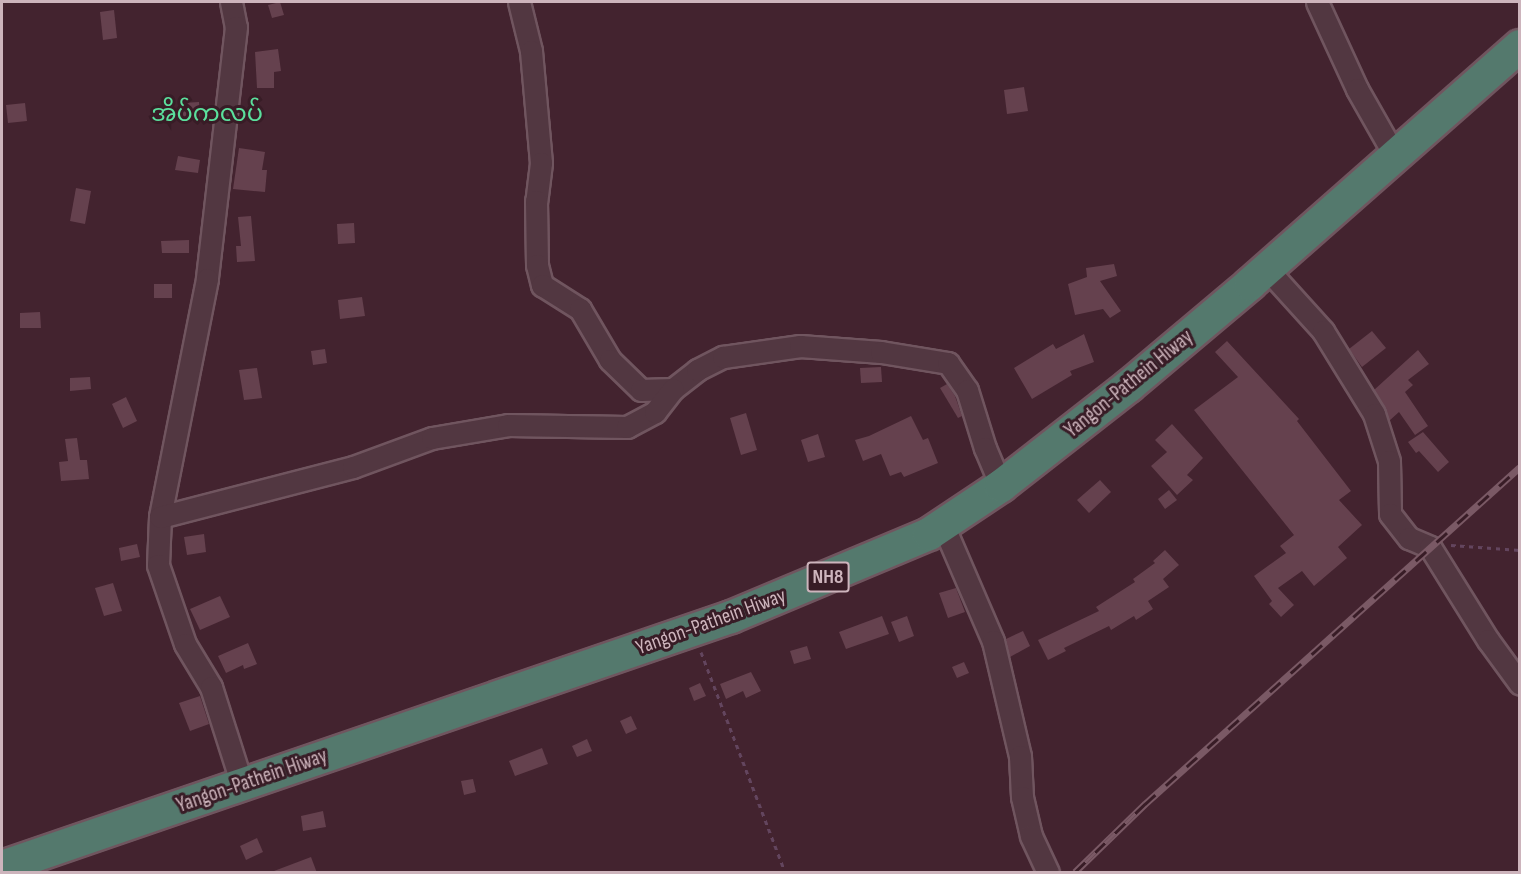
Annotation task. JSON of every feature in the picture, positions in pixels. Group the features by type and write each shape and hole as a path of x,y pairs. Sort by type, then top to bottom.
{"highway":[{"name":"Yangon-Pathein Hiway","path":"2,867 731,617 918,539 1001,486 1129,386 1267,269 1520,46"}],"street":[{"path":"231,2 236,27 207,279 160,518 158,565 185,644 211,687 242,784"},
{"path":"519,2 531,51 541,163 536,201 537,265 542,285 580,309 610,360 641,390 673,389"},
{"path":"1317,2 1357,89 1395,156"},
{"path":"1267,269 1323,331 1374,414 1389,461 1390,514 1409,538 1430,547 1488,640 1520,684"},
{"path":"160,518 353,466 432,438 508,425 627,427 655,412 673,389 697,370 723,357 800,346 881,352 948,363 967,390 985,448 1001,486"},
{"path":"943,525 993,641 1020,756 1022,797 1031,836 1048,873"}],"path":[{"path":"1433,552 1444,545 1480,545 1520,550"},
{"path":"693,630 785,873"}],"building":[{"path":"280,2 284,15 272,18 268,5"},
{"path":"114,10 117,38 103,40 100,12"},
{"path":"278,49 281,71 274,72 274,88 257,88 255,52"},
{"path":"1024,87 1028,111 1007,114 1004,90"},
{"path":"199,102 200,117 183,118 182,103"},
{"path":"25,103 27,121 8,123 6,105"},
{"path":"239,148 265,152 262,170 267,170 265,192 233,189"},
{"path":"178,156 200,160 198,173 175,170"},
{"path":"76,188 91,191 85,224 70,221"},
{"path":"251,216 255,261 237,262 236,246 241,246 238,217"},
{"path":"354,223 355,243 338,244 337,224"},
{"path":"189,240 189,253 162,253 161,241"},
{"path":"1114,264 1117,276 1100,281 1121,311 1110,318 1103,309 1075,315 1068,284 1087,277 1086,268"},
{"path":"154,284 172,284 172,298 154,298"},
{"path":"362,297 365,316 340,319 338,300"},
{"path":"40,312 41,328 20,328 20,313"},
{"path":"1372,331 1386,348 1362,367 1349,349"},
{"path":"1084,334 1094,362 1070,371 1072,375 1032,399 1014,368 1053,344 1056,349"},
{"path":"1227,341 1299,419 1297,421 1351,491 1339,500 1362,525 1338,547 1347,558 1314,586 1302,571 1278,588 1294,605 1281,617 1269,604 1272,601 1254,576 1286,553 1280,546 1294,535 1194,410 1238,377 1215,352"},
{"path":"325,349 327,363 313,365 311,351"},
{"path":"1418,350 1429,364 1408,380 1413,385 1405,392 1428,426 1415,435 1399,412 1389,421 1374,390"},
{"path":"881,367 882,382 861,383 860,368"},
{"path":"257,368 262,398 244,400 239,370"},
{"path":"90,377 91,389 70,391 70,378"},
{"path":"947,384 955,396 962,416 958,418 940,388"},
{"path":"126,397 137,421 123,428 112,404"},
{"path":"746,413 757,450 741,455 730,418"},
{"path":"911,416 923,440 928,438 938,463 904,477 901,472 890,476 881,454 863,461 855,440 869,436"},
{"path":"1172,424 1203,458 1187,475 1193,480 1177,495 1151,466 1167,452 1155,440"},
{"path":"1423,432 1449,462 1438,472 1419,451 1416,453 1408,442"},
{"path":"818,434 825,457 808,462 801,440"},
{"path":"77,438 80,460 87,460 89,479 61,481 59,462 68,461 65,439"},
{"path":"1100,480 1111,492 1089,513 1077,500"},
{"path":"1169,490 1177,500 1165,509 1158,499"},
{"path":"204,534 206,552 187,555 184,537"},
{"path":"137,544 140,557 121,561 119,548"},
{"path":"1165,550 1179,565 1163,579 1169,587 1148,601 1153,609 1136,620 1134,616 1111,630 1109,626 1064,648 1066,651 1048,660 1038,640 1099,611 1096,607 1135,582 1133,579 1155,563 1153,561"},
{"path":"113,583 122,611 104,616 95,588"},
{"path":"956,588 965,612 948,618 939,593"},
{"path":"220,596 230,617 200,630 190,609"},
{"path":"882,616 889,634 846,649 839,632"},
{"path":"907,616 914,636 899,642 891,622"},
{"path":"1023,631 1030,646 1010,657 1006,639"},
{"path":"248,643 257,664 244,669 243,665 226,673 218,656"},
{"path":"807,646 811,659 794,664 790,651"},
{"path":"964,662 969,673 957,678 952,667"},
{"path":"751,672 761,691 746,698 743,691 726,699 720,684"},
{"path":"700,683 706,696 694,701 689,688"},
{"path":"200,696 209,724 190,731 179,703"},
{"path":"631,716 637,729 626,734 620,721"},
{"path":"587,739 592,751 577,757 572,746"},
{"path":"542,748 548,764 515,776 509,761"},
{"path":"473,779 476,792 464,795 461,781"},
{"path":"323,811 326,827 303,831 301,816"},
{"path":"257,838 263,852 246,860 240,846"},
{"path":"311,857 317,873 274,873 274,871"}],"railway":[{"path":"1075,872 1145,804 1520,467"}],"district":[{"name":"အိပ်ကလပ်","path":"207,114"}]}
